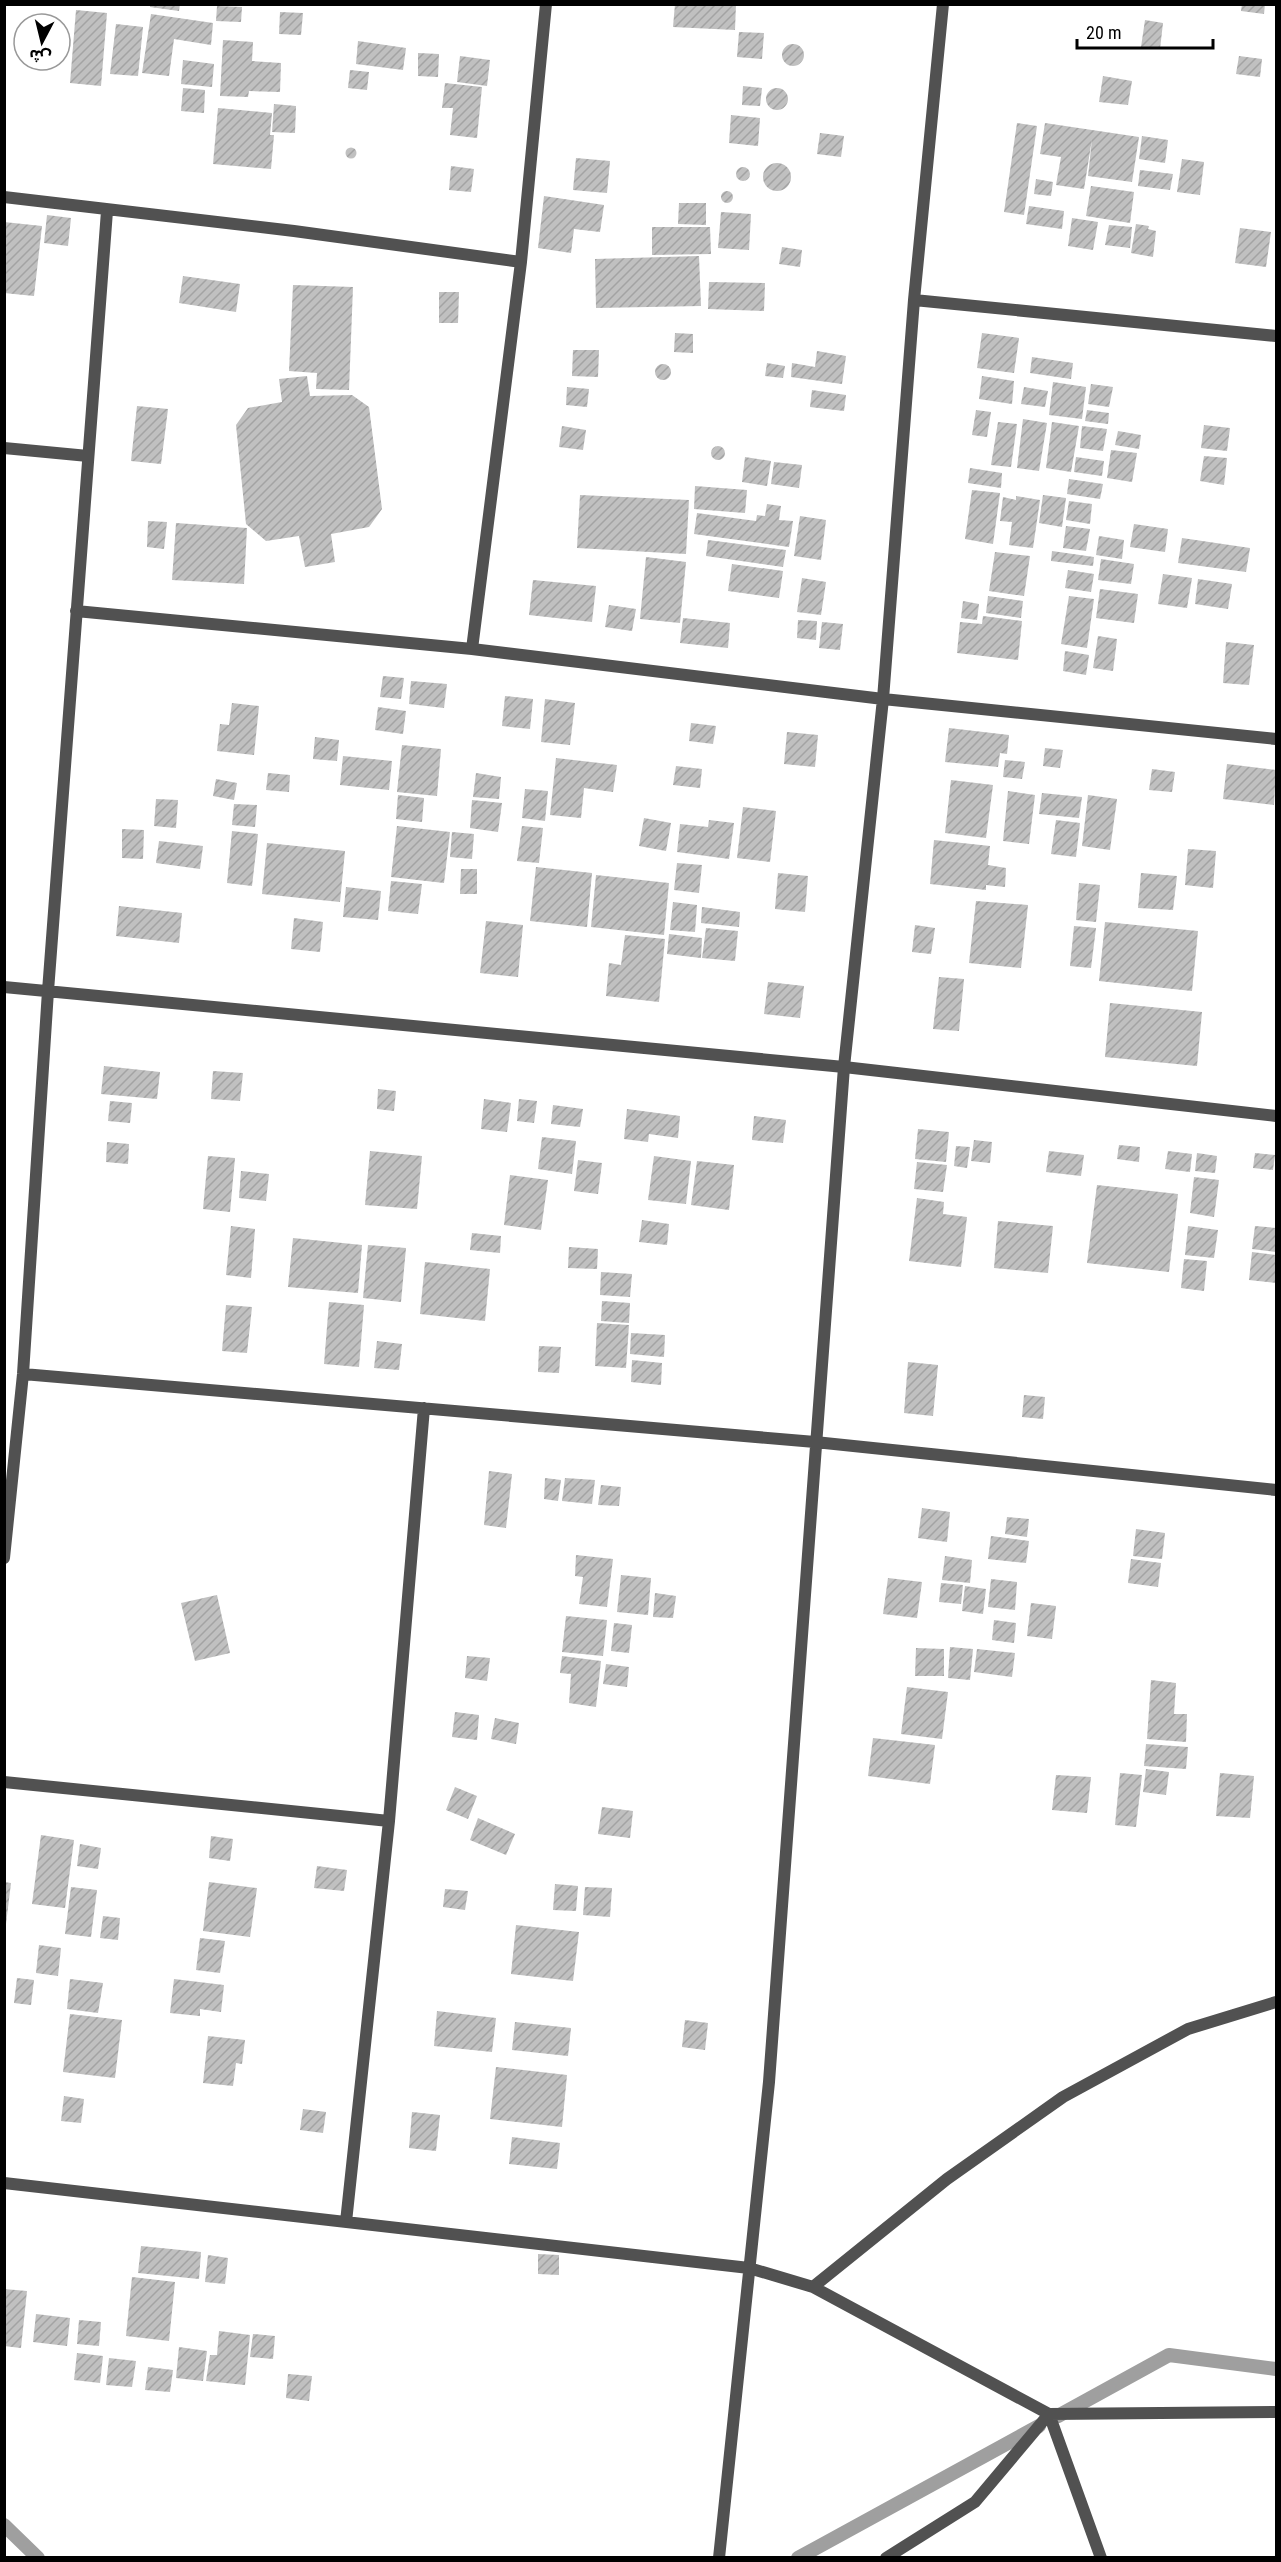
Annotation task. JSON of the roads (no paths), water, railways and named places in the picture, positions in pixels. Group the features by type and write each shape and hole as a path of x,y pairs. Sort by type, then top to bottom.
{"street":[{"path":"472,649 520,262 546,4"},
{"path":"719,2558 769,2082 843,1067 883,699 914,300 944,4"},
{"path":"4,197 107,211 294,231 520,262"},
{"path":"4,1557 23,1374 48,991 107,211"},
{"path":"914,300 1276,336"},
{"path":"4,448 88,456"},
{"path":"76,611 472,649 883,699 1276,739"},
{"path":"4,987 843,1067 1276,1116"},
{"path":"23,1374 815,1442 1276,1490"},
{"path":"346,2222 389,1821 424,1408"},
{"path":"4,1782 389,1821"},
{"path":"813,2287 947,2179 1063,2097 1188,2029 1276,2002"},
{"path":"4,2183 749,2268 813,2287 1049,2414 1276,2412"},
{"path":"886,2558 975,2502 1049,2414"},
{"path":"1049,2414 1101,2558"}],"waterway":[{"path":"1058,2416 1169,2355 1276,2369"},
{"path":"798,2558 1039,2426"},
{"path":"4,2525 38,2558"}]}
